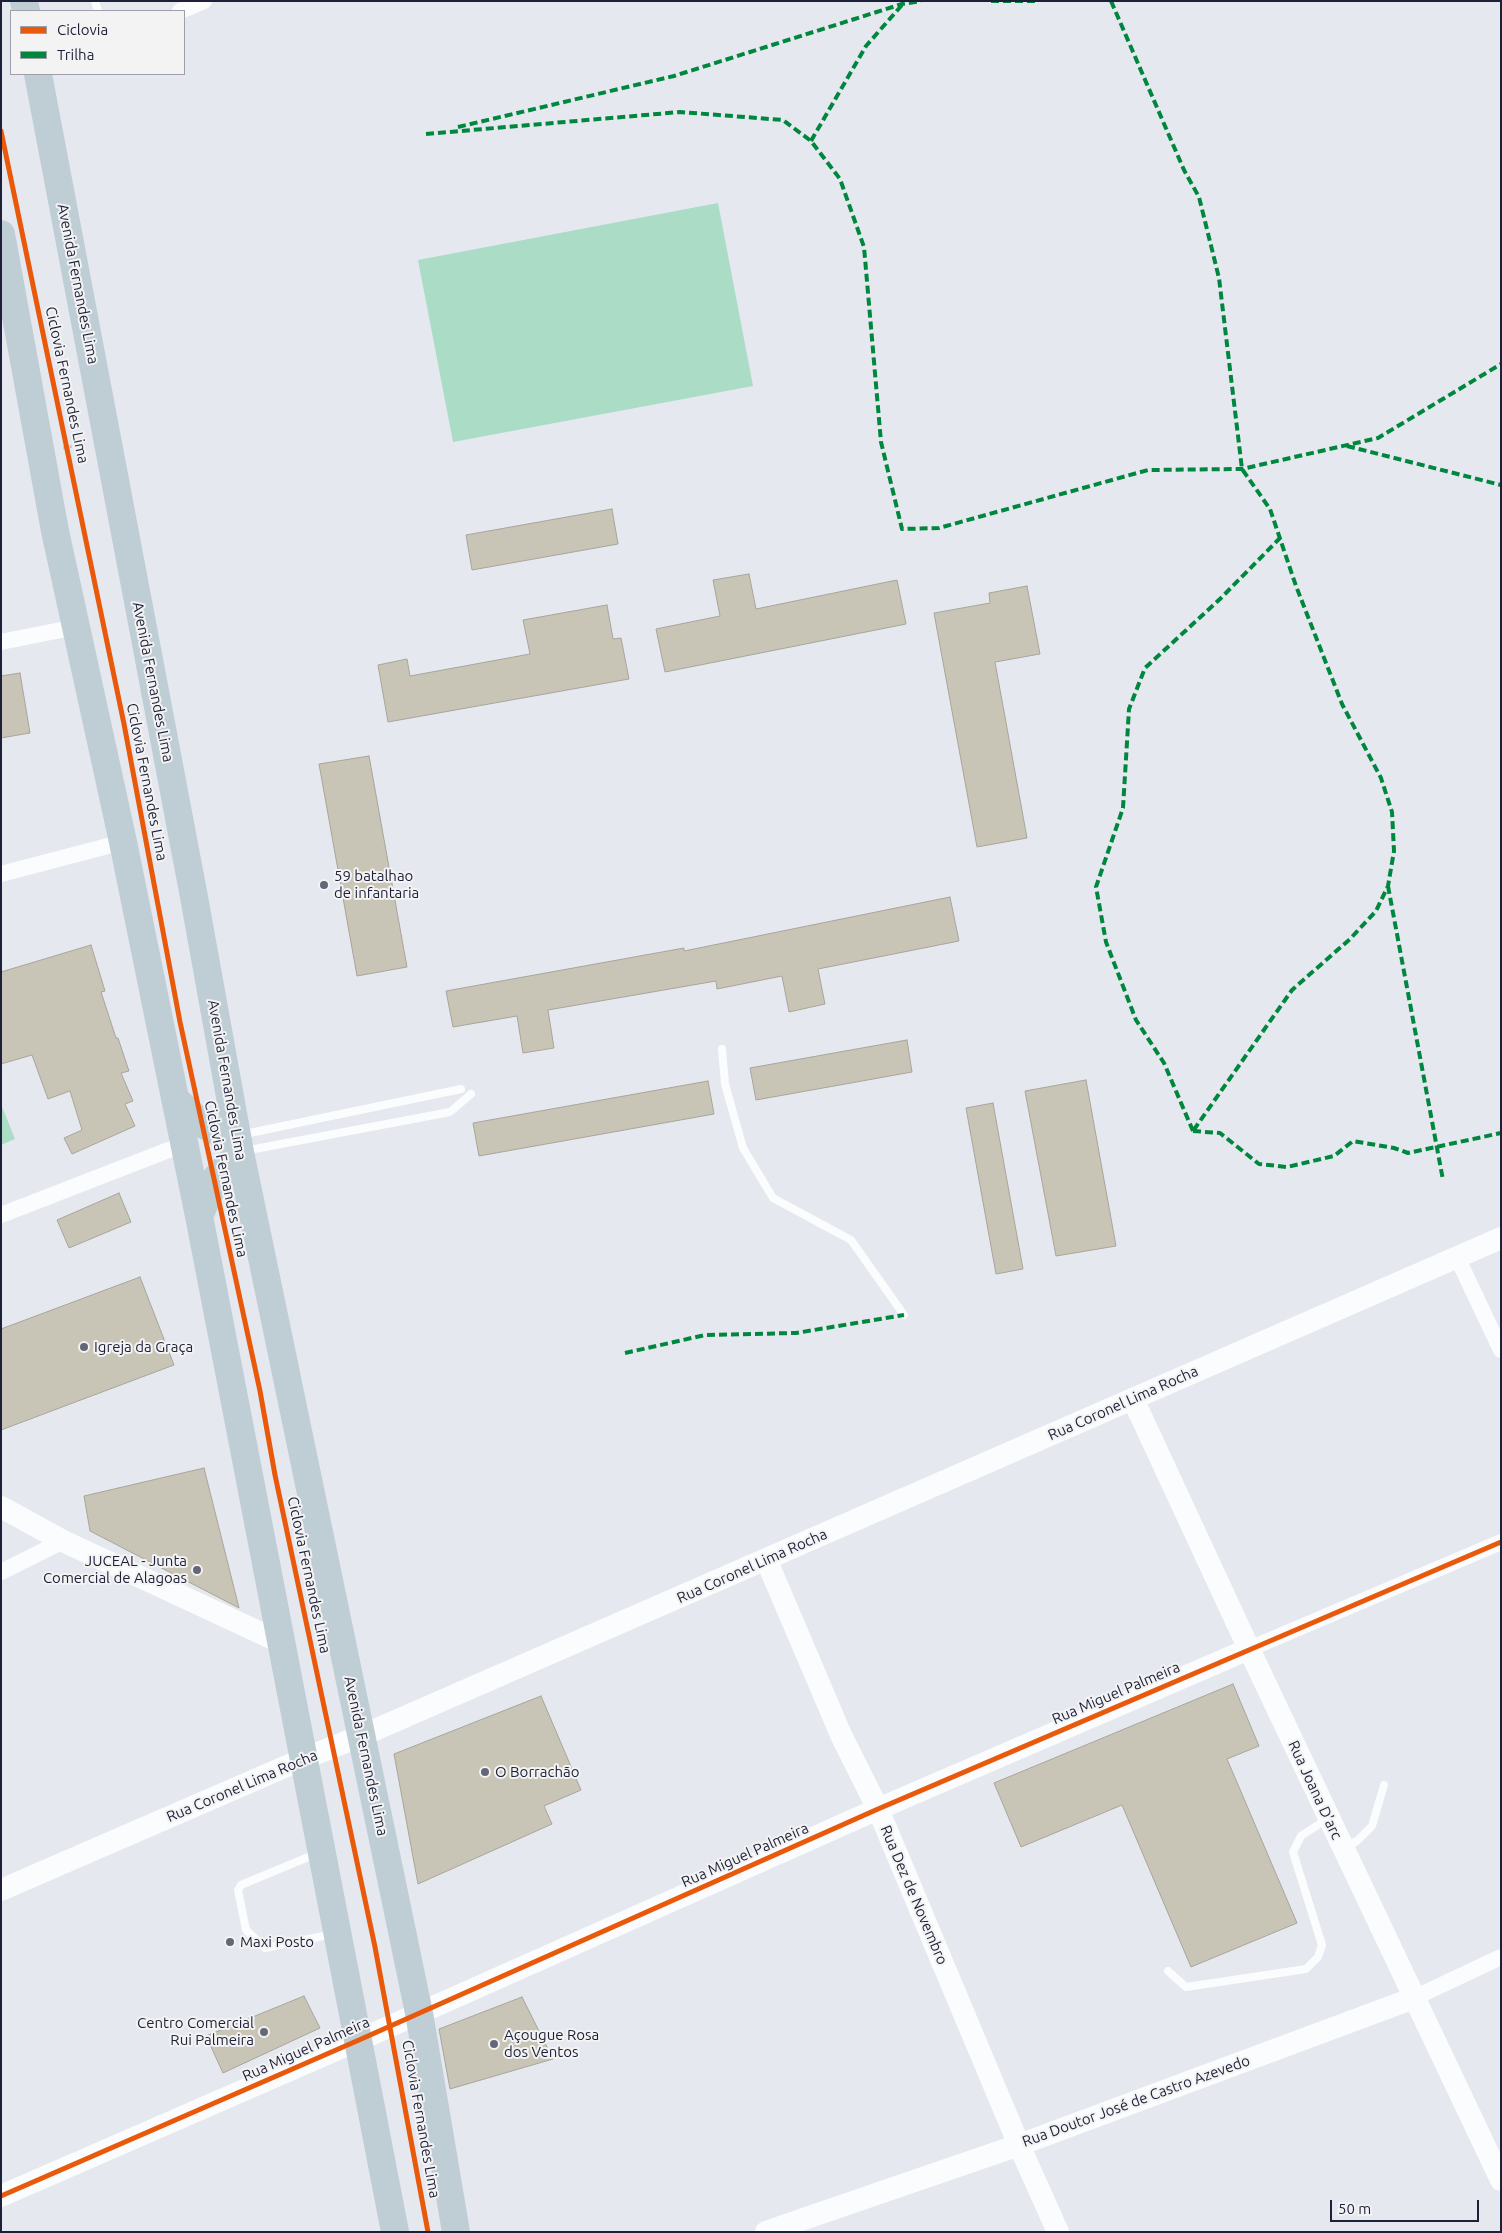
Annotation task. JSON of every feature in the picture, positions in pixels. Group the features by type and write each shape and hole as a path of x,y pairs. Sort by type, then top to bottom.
{"highway":[{"name":"Avenida Fernandes Lima","path":"38,75 239,1144 419,2013 456,2232"},
{"path":"1,234 6,288 54,450 55,531 123,842 199,1216 395,2232"},
{"path":"175,1099 202,1124 239,1144 216,1178 199,1216"}],"street":[{"path":"182,10 204,1"},
{"path":"1,642 76,627"},
{"path":"1,874 123,842"},
{"path":"1,1215 184,1144"},
{"name":"Rua Coronel Lima Rocha","path":"1,1890 303,1759 361,1736 1501,1238"},
{"path":"1457,1257 1501,1350"},
{"name":"Rua Joana D'arc","path":"1133,1399 1328,1818 1501,2180"},
{"path":"1,1507 63,1541 280,1642"},
{"path":"1,1572 63,1541"},
{"name":"Rua Miguel Palmeira","path":"1,2196 878,1810 1501,1542"},
{"name":"Rua Dez de Novembro","path":"766,1559 841,1735 878,1810 1019,2145 1058,2232"},
{"name":"Rua Doutor José de Castro Azevedo","path":"766,2232 1019,2145 1414,1998 1501,1957"}],"lane":[{"path":"722,1050 725,1084 743,1148 773,1198 851,1240 904,1315"},
{"path":"239,1144 461,1089"},
{"path":"239,1144 450,1112 472,1094"},
{"path":"1343,1849 1358,1840 1372,1826 1384,1786"},
{"path":"1168,1971 1186,1987 1306,1969 1318,1957 1322,1945 1293,1852 1301,1836 1328,1818"},
{"path":"322,1852 241,1884 238,1890 246,1930 265,1948 338,1933"}],"path":[{"path":"54,450 108,440"}],"green space":[{"path":"718,203 753,386 453,442 418,260"},
{"path":"1,1104 15,1139 1,1145"}],"building":[{"path":"612,509 618,544 472,570 466,535"},
{"path":"749,574 756,609 897,580 906,624 665,672 656,629 720,616 713,580"},
{"path":"1027,586 1040,654 995,662 1027,838 977,847 934,613 990,603 989,593"},
{"path":"607,605 613,639 621,638 629,679 388,722 378,665 407,659 410,676 530,654 523,620"},
{"path":"20,673 30,733 1,738 1,676"},
{"path":"369,756 407,967 357,976 319,764"},
{"path":"950,897 959,941 818,969 825,1004 789,1012 782,976 717,989 716,981 548,1010 554,1048 523,1053 517,1016 453,1027 446,991 684,948 684,951"},
{"path":"91,945 105,991 101,992 129,1071 121,1073 133,1101 125,1104 135,1126 72,1154 64,1138 82,1130 70,1091 48,1099 32,1055 1,1064 1,972"},
{"path":"907,1040 912,1072 756,1100 750,1068"},
{"path":"1086,1080 1116,1246 1056,1256 1025,1091"},
{"path":"708,1081 714,1114 479,1156 473,1123"},
{"path":"993,1103 1023,1269 996,1274 966,1108"},
{"path":"119,1193 131,1222 69,1248 57,1220"},
{"name":"Igreja da Graça","path":"140,1277 174,1365 1,1430 1,1329"},
{"name":"JUCEAL - Junta Comercial de Alagoas","path":"204,1468 239,1608 90,1531 84,1496"},
{"path":"1233,1684 1259,1746 1227,1759 1297,1923 1191,1967 1122,1805 1021,1847 994,1783"},
{"name":"O Borrachão","path":"541,1696 581,1790 544,1806 552,1824 418,1884 394,1754"},
{"name":"Centro Comercial Rui Palmeira","path":"304,1996 320,2028 223,2073 206,2036"},
{"name":"Açougue Rosa dos Ventos","path":"522,1997 553,2059 450,2089 439,2029"}],"marked path":[{"path":"458,127 674,76 902,4 921,1"},
{"path":"991,1 1037,1"},
{"path":"1111,1 1184,170 1199,197 1219,278 1242,469 1270,509 1296,586 1342,704 1381,778 1392,812 1394,851 1388,886 1376,911 1350,939 1292,990 1193,1131"},
{"path":"811,141 866,46 902,5"},
{"path":"426,134 680,112 783,120 811,141 840,179 864,247 881,442 902,529 939,528 1148,470 1242,469 1378,438 1501,364"},
{"path":"1347,446 1501,485"},
{"path":"1193,1131 1164,1063 1136,1020 1106,942 1096,887 1123,808 1129,709 1145,668 1220,599 1280,538"},
{"path":"1388,886 1443,1180"},
{"path":"1193,1131 1220,1133 1259,1164 1287,1167 1334,1156 1353,1141 1394,1148 1408,1153 1501,1133"},
{"path":"625,1353 705,1335 796,1333 904,1315"}],"cycle path":[{"name":"Ciclovia Fernandes Lima","path":"1,131 124,724 180,1022 260,1391 275,1475 375,1947 428,2232"},
{"path":"1,2196 359,2040 878,1809 1501,1542"}],"place":[{"name":"59 batalhao de infantaria","path":"324,885"},
{"name":"Igreja da Graça","path":"84,1347"},
{"name":"JUCEAL - Junta Comercial de Alagoas","path":"197,1570"},
{"name":"O Borrachão","path":"485,1772"},
{"name":"Maxi Posto","path":"230,1942"},
{"name":"Centro Comercial Rui Palmeira","path":"264,2032"},
{"name":"Açougue Rosa dos Ventos","path":"494,2044"}]}
